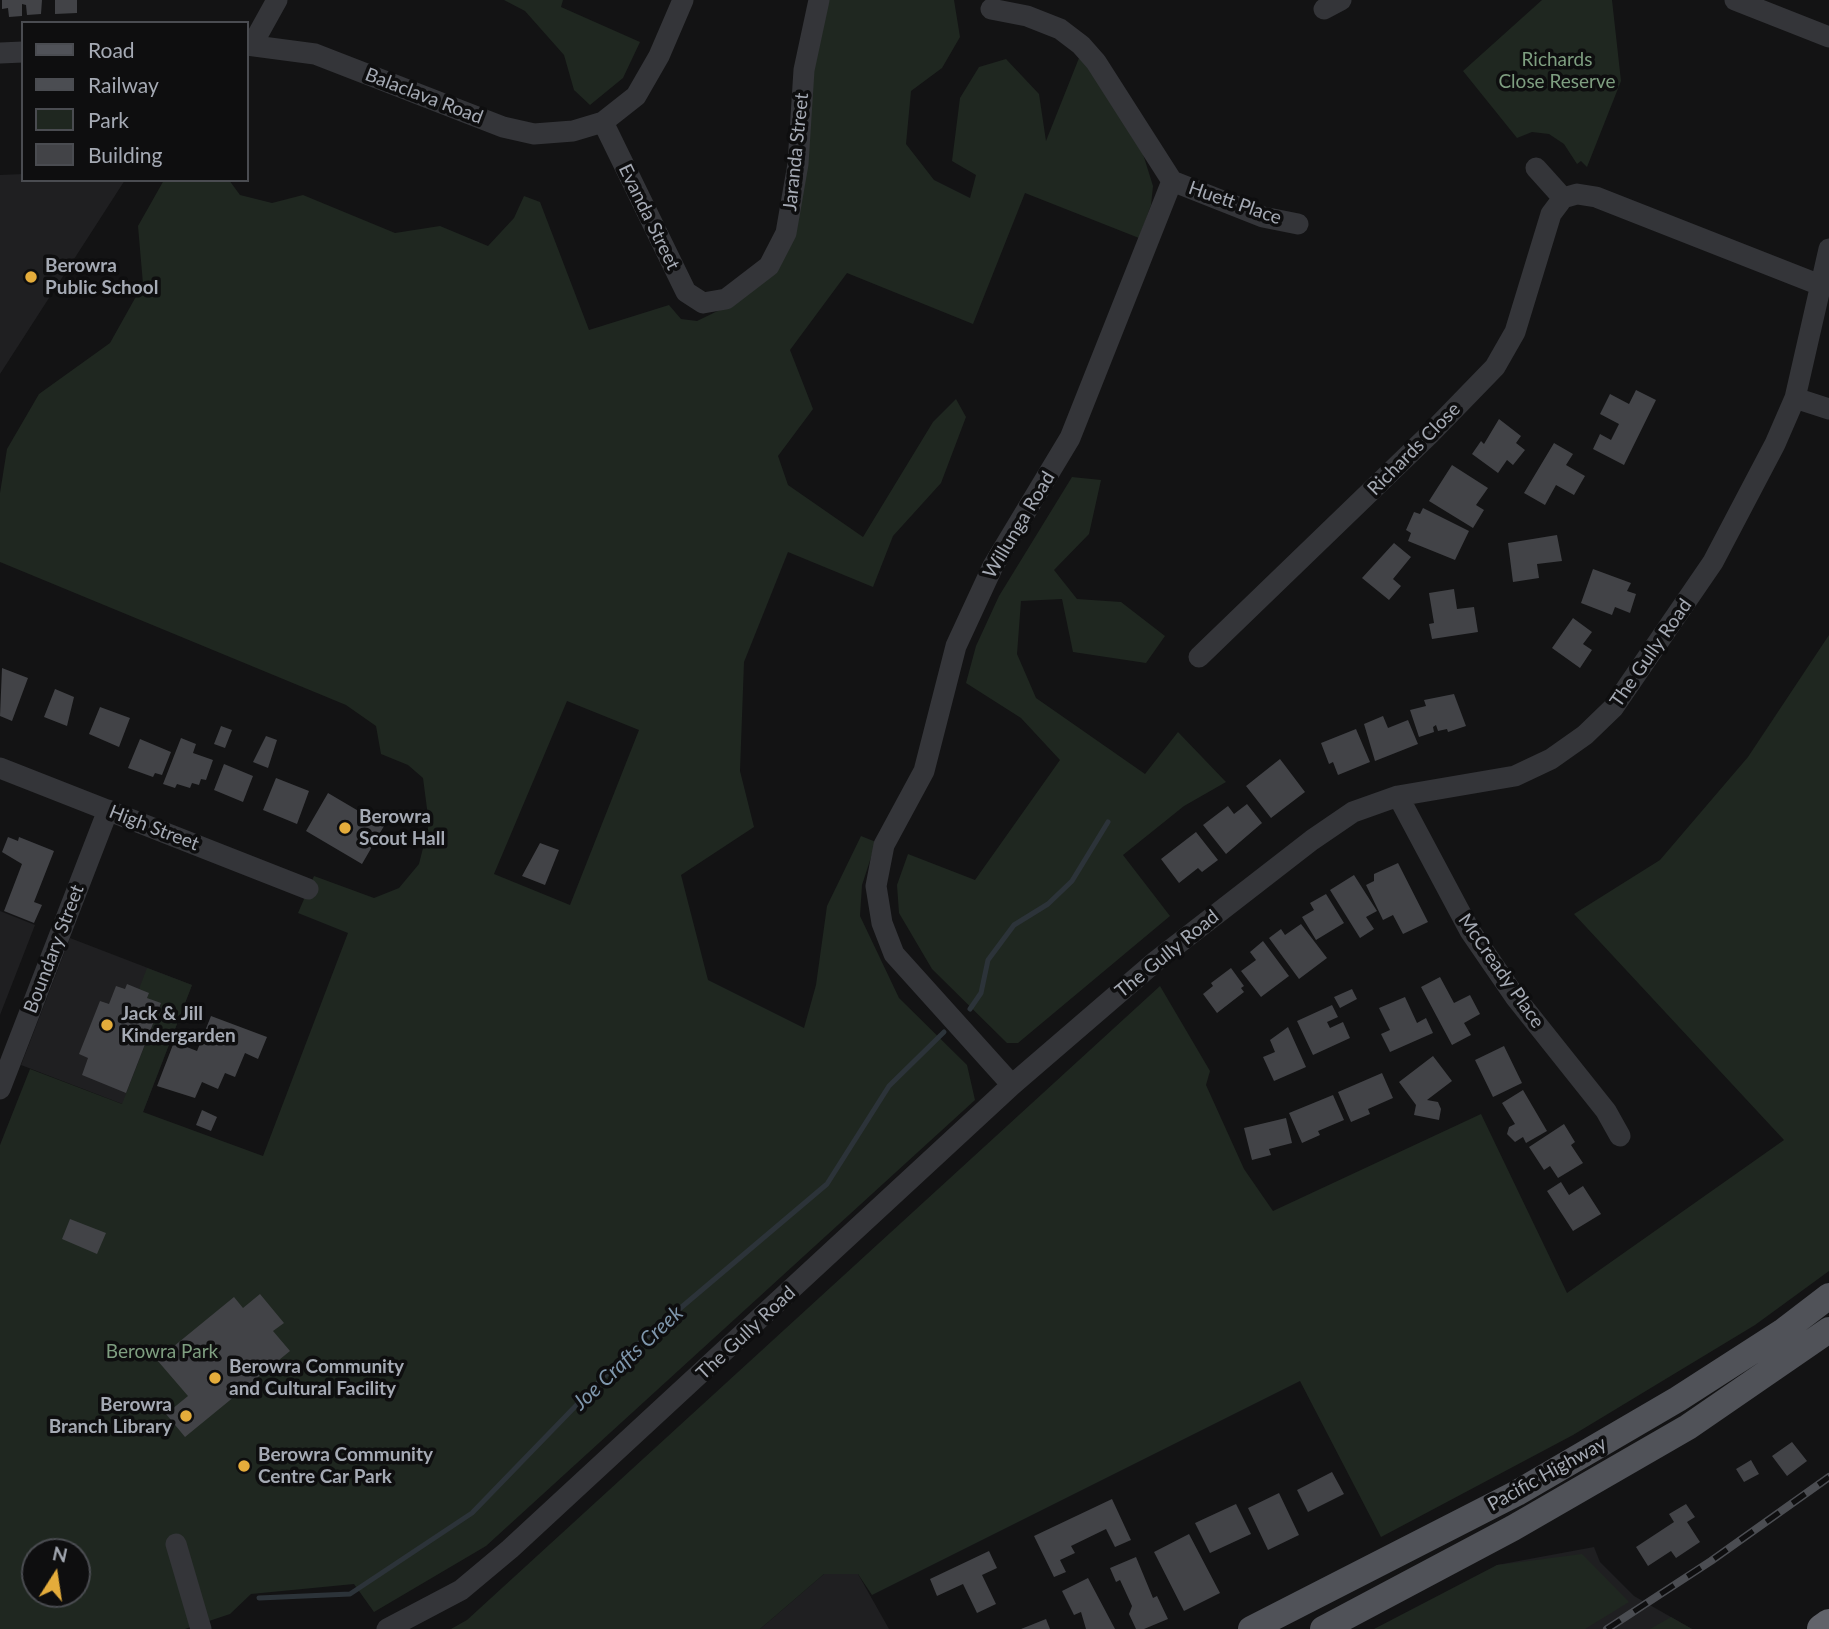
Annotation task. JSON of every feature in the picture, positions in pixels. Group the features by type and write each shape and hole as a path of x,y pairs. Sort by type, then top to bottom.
{"highway":[{"path":"1822,1629 1829,1625"}],"main road":[{"name":"Pacific Highway","path":"1251,1629 1517,1493 1678,1399 1782,1332 1829,1296"},
{"name":"Pacific Highway","path":"1323,1629 1513,1528 1688,1427 1829,1330"},
{"path":"1413,1546 1429,1572"}],"street":[{"path":"249,45 277,0"},
{"path":"603,122 636,96 659,56 682,0"},
{"name":"Jaranda Street","path":"703,303 726,299 750,283 769,265 786,233 798,164 804,70 818,0"},
{"path":"1735,0 1829,37"},
{"path":"990,9 1027,16 1060,29 1081,45 1096,62 1172,181"},
{"name":"Balaclava Road","path":"249,45 315,54 503,127 534,134 573,131 603,122"},
{"path":"0,53 21,52"},
{"name":"Evanda Street","path":"603,122 686,292 703,303"},
{"path":"1536,168 1563,198 1577,194 1596,197 1820,285"},
{"name":"Huett Place","path":"1172,181 1263,217 1298,224"},
{"name":"Willunga Road","path":"1013,1085 894,954 882,923 876,886 884,845 925,771 956,646 993,566 1070,438 1172,181"},
{"name":"Richards Close","path":"1199,657 1430,434 1495,367 1515,332 1551,214 1563,198"},
{"name":"The Gully Road","path":"387,1629 461,1590 510,1549 1013,1085 1156,961 1312,840 1353,812 1398,796 1515,776 1559,753 1585,735 1614,708 1713,562 1795,398 1829,249"},
{"path":"1795,398 1829,409"},
{"name":"High Street","path":"0,768 308,889"},
{"name":"McCready Place","path":"1398,796 1470,931 1516,999 1606,1111 1620,1136"},
{"name":"Boundary Street","path":"0,1089 108,810"},
{"path":"176,1544 201,1629"}],"shaded area":[{"name":"Berowra Public School","path":"21,174 21,182 124,182 0,374 0,175"},
{"path":"0,911 35,925 0,1015"},
{"name":"Jack & Jill Kindergarden","path":"70,938 192,985 143,1112 21,1065"},
{"path":"1594,1547 1600,1562 1634,1596 1692,1629 1395,1629 1497,1565"},
{"path":"824,1574 858,1574 889,1629 760,1629"}],"green space":[{"path":"504,0 563,0 561,7 640,42 623,78 590,105 574,90 564,55 525,11"},
{"name":"Berowra Park","path":"826,0 954,0 960,37 942,68 911,91 906,144 934,180 970,198 976,175 952,161 960,98 979,67 1006,59 1039,94 1046,141 1079,58 1090,69 1143,154 1153,186 1151,205 1139,238 1025,193 973,324 847,273 790,350 813,409 778,456 788,485 863,537 933,422 956,399 966,417 941,483 893,536 873,587 788,552 744,662 740,771 754,827 681,875 708,980 804,1028 816,985 827,906 861,836 876,842 862,885 860,916 899,998 967,1065 975,1100 486,1546 374,1612 354,1584 251,1594 230,1614 185,1629 0,1629 0,1145 30,1069 122,1104 161,1004 147,998 148,993 139,989 147,968 192,985 143,1112 263,1156 348,933 298,913 314,876 374,898 399,888 419,864 429,824 423,778 408,765 381,754 376,726 346,705 0,562 0,493 7,449 39,394 110,343 143,284 138,226 163,182 230,182 240,195 272,203 303,195 395,233 440,226 488,246 514,218 524,196 540,202 589,330 669,305 681,319 697,321 732,304 775,270","holes":["567,701 639,730 570,905 494,874"]},
{"name":"Richards Close Reserve","path":"1542,0 1612,0 1621,81 1587,167 1581,161 1577,164 1564,144 1549,134 1532,132 1517,138 1463,71"},
{"path":"1072,477 1101,480 1089,534 1054,570 1077,599 1121,602 1165,636 1146,663 1073,652 1062,599 1021,601 1017,654 1036,698 1145,774 1178,732 1226,782 1184,806 1123,855 1170,916 1018,1043 1007,1043 932,969 899,913 897,885 908,854 975,880 1060,760 1021,718 966,683 976,646 999,596"},
{"path":"1829,635 1829,1271 1755,1325 1573,1435 1381,1537 1300,1381 872,1595 858,1574 824,1574 760,1629 451,1629 467,1620 1160,986 1210,1071 1206,1085 1244,1169 1273,1211 1481,1114 1567,1293 1784,1140 1574,914 1660,860 1748,757"},
{"path":"1582,1554 1629,1602 1585,1629 1374,1629 1497,1565"},
{"path":"1671,1617 1692,1629 1650,1629"}],"building":[{"path":"2,0 42,0 41,14 27,15 26,5 22,4 22,16 9,17 8,8 2,9"},
{"path":"55,0 77,0 77,13 55,14"},
{"path":"1636,390 1656,400 1624,465 1593,449 1600,434 1611,440 1619,424 1600,414 1610,394 1629,404"},
{"path":"1499,419 1521,436 1516,443 1525,450 1513,465 1507,460 1498,473 1472,454 1481,441 1484,444"},
{"path":"1554,443 1573,454 1566,465 1585,476 1574,495 1556,485 1545,505 1524,493"},
{"path":"1452,465 1488,488 1476,505 1484,510 1473,528 1429,501"},
{"path":"1423,508 1469,531 1455,560 1408,541 1411,533 1406,530 1414,512 1420,514"},
{"path":"1557,535 1562,561 1537,564 1539,578 1513,582 1508,543"},
{"path":"1394,543 1411,557 1393,579 1401,586 1389,600 1362,578"},
{"path":"1593,569 1631,583 1627,591 1636,594 1630,613 1615,607 1612,615 1581,603"},
{"path":"1454,589 1457,609 1474,607 1478,632 1432,639 1429,624 1434,623 1429,593"},
{"path":"1573,618 1592,632 1583,644 1592,650 1580,668 1552,648"},
{"path":"2,668 28,678 12,721 0,716"},
{"path":"55,689 74,697 67,726 44,717"},
{"path":"1454,694 1466,726 1448,732 1447,729 1438,731 1436,725 1433,727 1434,732 1419,737 1410,710 1426,706 1424,700"},
{"path":"100,707 130,718 119,747 89,734"},
{"path":"1383,716 1388,728 1408,720 1418,744 1375,761 1364,724"},
{"path":"221,726 232,730 225,748 214,744"},
{"path":"1356,729 1370,762 1338,775 1333,762 1329,764 1321,743"},
{"path":"266,736 277,740 268,768 253,762"},
{"path":"181,738 196,744 193,753 213,760 206,780 201,779 199,785 192,783 190,788 177,784 175,788 163,784"},
{"path":"140,739 171,752 162,775 155,773 153,777 128,768"},
{"path":"1280,759 1305,792 1271,818 1246,786"},
{"path":"224,764 253,776 243,802 214,790"},
{"path":"276,778 309,791 297,824 263,810"},
{"name":"Berowra Scout Hall","path":"328,793 384,826 362,864 306,831"},
{"path":"1247,804 1262,823 1226,854 1203,825 1228,806 1234,814"},
{"path":"1196,832 1218,860 1202,872 1198,868 1179,883 1161,859"},
{"path":"8,837 18,841 19,837 54,851 34,902 42,905 34,923 4,911 22,864 2,852"},
{"path":"540,843 559,850 545,885 522,876"},
{"path":"1398,863 1428,922 1403,934 1393,915 1383,920 1366,885 1374,881 1374,874"},
{"path":"1354,875 1377,911 1366,917 1374,929 1360,938 1330,890"},
{"path":"1326,894 1344,923 1316,940 1302,917 1314,910 1310,903"},
{"path":"1301,924 1327,958 1299,979 1269,938 1281,929 1285,935"},
{"path":"1263,941 1289,976 1261,997 1241,971 1256,960 1250,952"},
{"path":"1231,968 1244,986 1241,988 1244,992 1217,1013 1203,994 1213,986 1211,983"},
{"path":"1440,977 1454,1003 1470,995 1480,1014 1464,1023 1471,1035 1452,1045 1421,987"},
{"path":"127,984 149,993 147,998 161,1003 126,1093 82,1075 88,1058 79,1054 100,1001 109,1004 116,986 125,989"},
{"path":"1352,989 1357,999 1340,1008 1334,997"},
{"path":"1405,997 1417,1023 1426,1018 1433,1033 1390,1052 1381,1034 1390,1030 1379,1008"},
{"path":"1332,1005 1338,1017 1327,1022 1330,1028 1343,1022 1350,1038 1313,1055 1297,1021"},
{"path":"211,1016 267,1037 258,1059 245,1053 235,1077 225,1073 218,1089 202,1082 195,1098 157,1086 174,1042 197,1051"},
{"path":"1288,1027 1306,1067 1274,1081 1263,1057 1275,1052 1270,1040"},
{"path":"1504,1046 1522,1083 1493,1097 1475,1060"},
{"path":"1433,1056 1452,1081 1427,1100 1438,1102 1441,1109 1439,1120 1414,1115 1416,1105 1399,1082"},
{"path":"1382,1073 1393,1098 1368,1109 1370,1114 1351,1122 1338,1092"},
{"path":"1523,1090 1547,1131 1526,1143 1523,1137 1515,1142 1507,1134 1509,1127 1515,1124 1502,1103"},
{"path":"1333,1095 1344,1120 1318,1131 1320,1135 1302,1143 1289,1113"},
{"path":"202,1110 217,1117 211,1131 196,1125"},
{"path":"1286,1118 1292,1143 1269,1149 1271,1155 1252,1160 1244,1128"},
{"path":"1564,1124 1575,1142 1571,1145 1583,1163 1558,1178 1550,1166 1544,1170 1529,1147"},
{"path":"1561,1182 1569,1195 1583,1186 1601,1214 1573,1231 1547,1191"},
{"path":"70,1219 106,1233 97,1254 62,1239"},
{"name":"Berowra Community and Cultural Facility","path":"260,1294 284,1323 273,1331 290,1351 185,1437 166,1414 188,1396 157,1360 234,1297 243,1308"},
{"path":"1792,1442 1807,1461 1787,1476 1772,1456"},
{"path":"1751,1460 1759,1474 1744,1482 1736,1469"},
{"path":"1332,1472 1344,1494 1308,1512 1297,1490"},
{"path":"1279,1493 1299,1535 1268,1550 1248,1508"},
{"path":"1112,1499 1131,1540 1115,1547 1106,1529 1071,1546 1075,1553 1060,1560 1066,1572 1054,1577 1034,1536"},
{"path":"1236,1504 1251,1534 1210,1553 1195,1523"},
{"path":"1686,1504 1695,1517 1687,1522 1700,1542 1676,1558 1671,1551 1648,1566 1636,1547 1674,1522 1669,1514"},
{"path":"1189,1534 1220,1593 1184,1611 1154,1552"},
{"path":"989,1551 997,1568 982,1575 996,1604 977,1613 963,1584 937,1596 930,1579"},
{"path":"1136,1557 1153,1598 1157,1596 1168,1619 1144,1629 1136,1629 1129,1614 1132,1606 1120,1580 1116,1582 1110,1568"},
{"path":"1088,1578 1115,1629 1086,1629 1081,1612 1074,1615 1062,1591"},
{"path":"1046,1619 1050,1629 1021,1629"}],"waterway":[{"name":"Joe Crafts Creek","path":"970,1009 981,993 988,960 1014,925 1048,904 1072,881 1108,822"},
{"name":"Joe Crafts Creek","path":"259,1598 350,1594 472,1513 625,1355 827,1184 889,1086 944,1032"}],"railway":[{"path":"1607,1629 1711,1561 1829,1477"}],"place":[{"name":"Berowra Public School","path":"31,277"},
{"name":"Berowra Scout Hall","path":"345,828"},
{"name":"Jack & Jill Kindergarden","path":"107,1025"},
{"name":"Berowra Community and Cultural Facility","path":"215,1378"},
{"name":"Berowra Branch Library","path":"186,1416"},
{"name":"Berowra Community Centre Car Park","path":"244,1466"}]}
